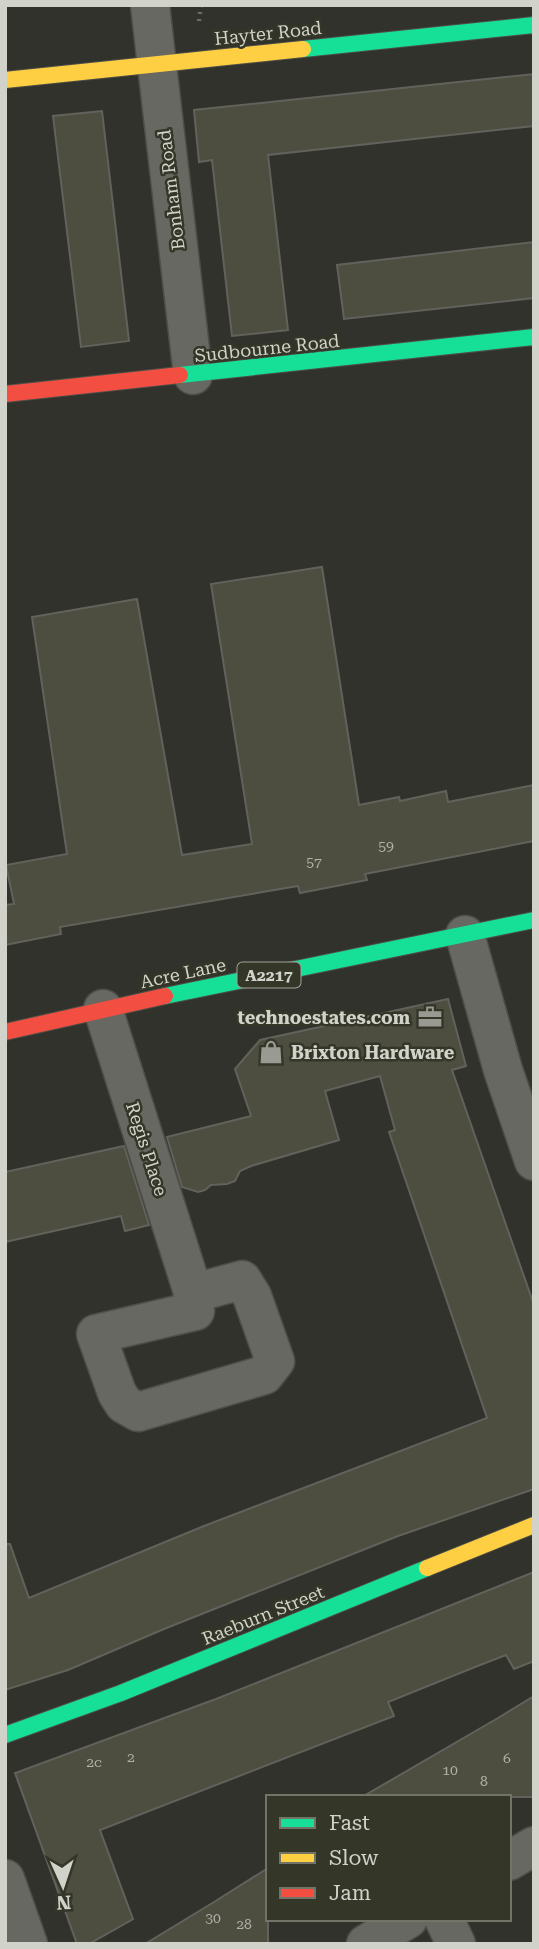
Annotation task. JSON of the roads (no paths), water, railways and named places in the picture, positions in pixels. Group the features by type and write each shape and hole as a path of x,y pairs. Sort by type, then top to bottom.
{"street":[{"name":"Bonham Road","path":"150,5 193,375"},
{"name":"Hayter Road","path":"5,80 534,25"},
{"name":"Sudbourne Road","path":"5,394 534,337"},
{"name":"Acre Lane","path":"5,1032 103,1009 534,920"},
{"path":"465,935 503,1070 534,1161"},
{"name":"Regis Place","path":"103,1009 192,1289"},
{"path":"242,1280 253,1296 275,1361 264,1375 138,1412 124,1404 117,1393 96,1334 195,1311 192,1289 205,1290 242,1280"},
{"name":"Raeburn Street","path":"5,1735 121,1693 534,1525"},
{"path":"511,1860 534,1846"},
{"path":"5,1879 28,1944"},
{"path":"366,1944 405,1921"},
{"path":"445,1921 456,1944"}],"place":[{"name":"technoestates.com","path":"430,1017"},
{"name":"Brixton Hardware","path":"271,1052"}]}
